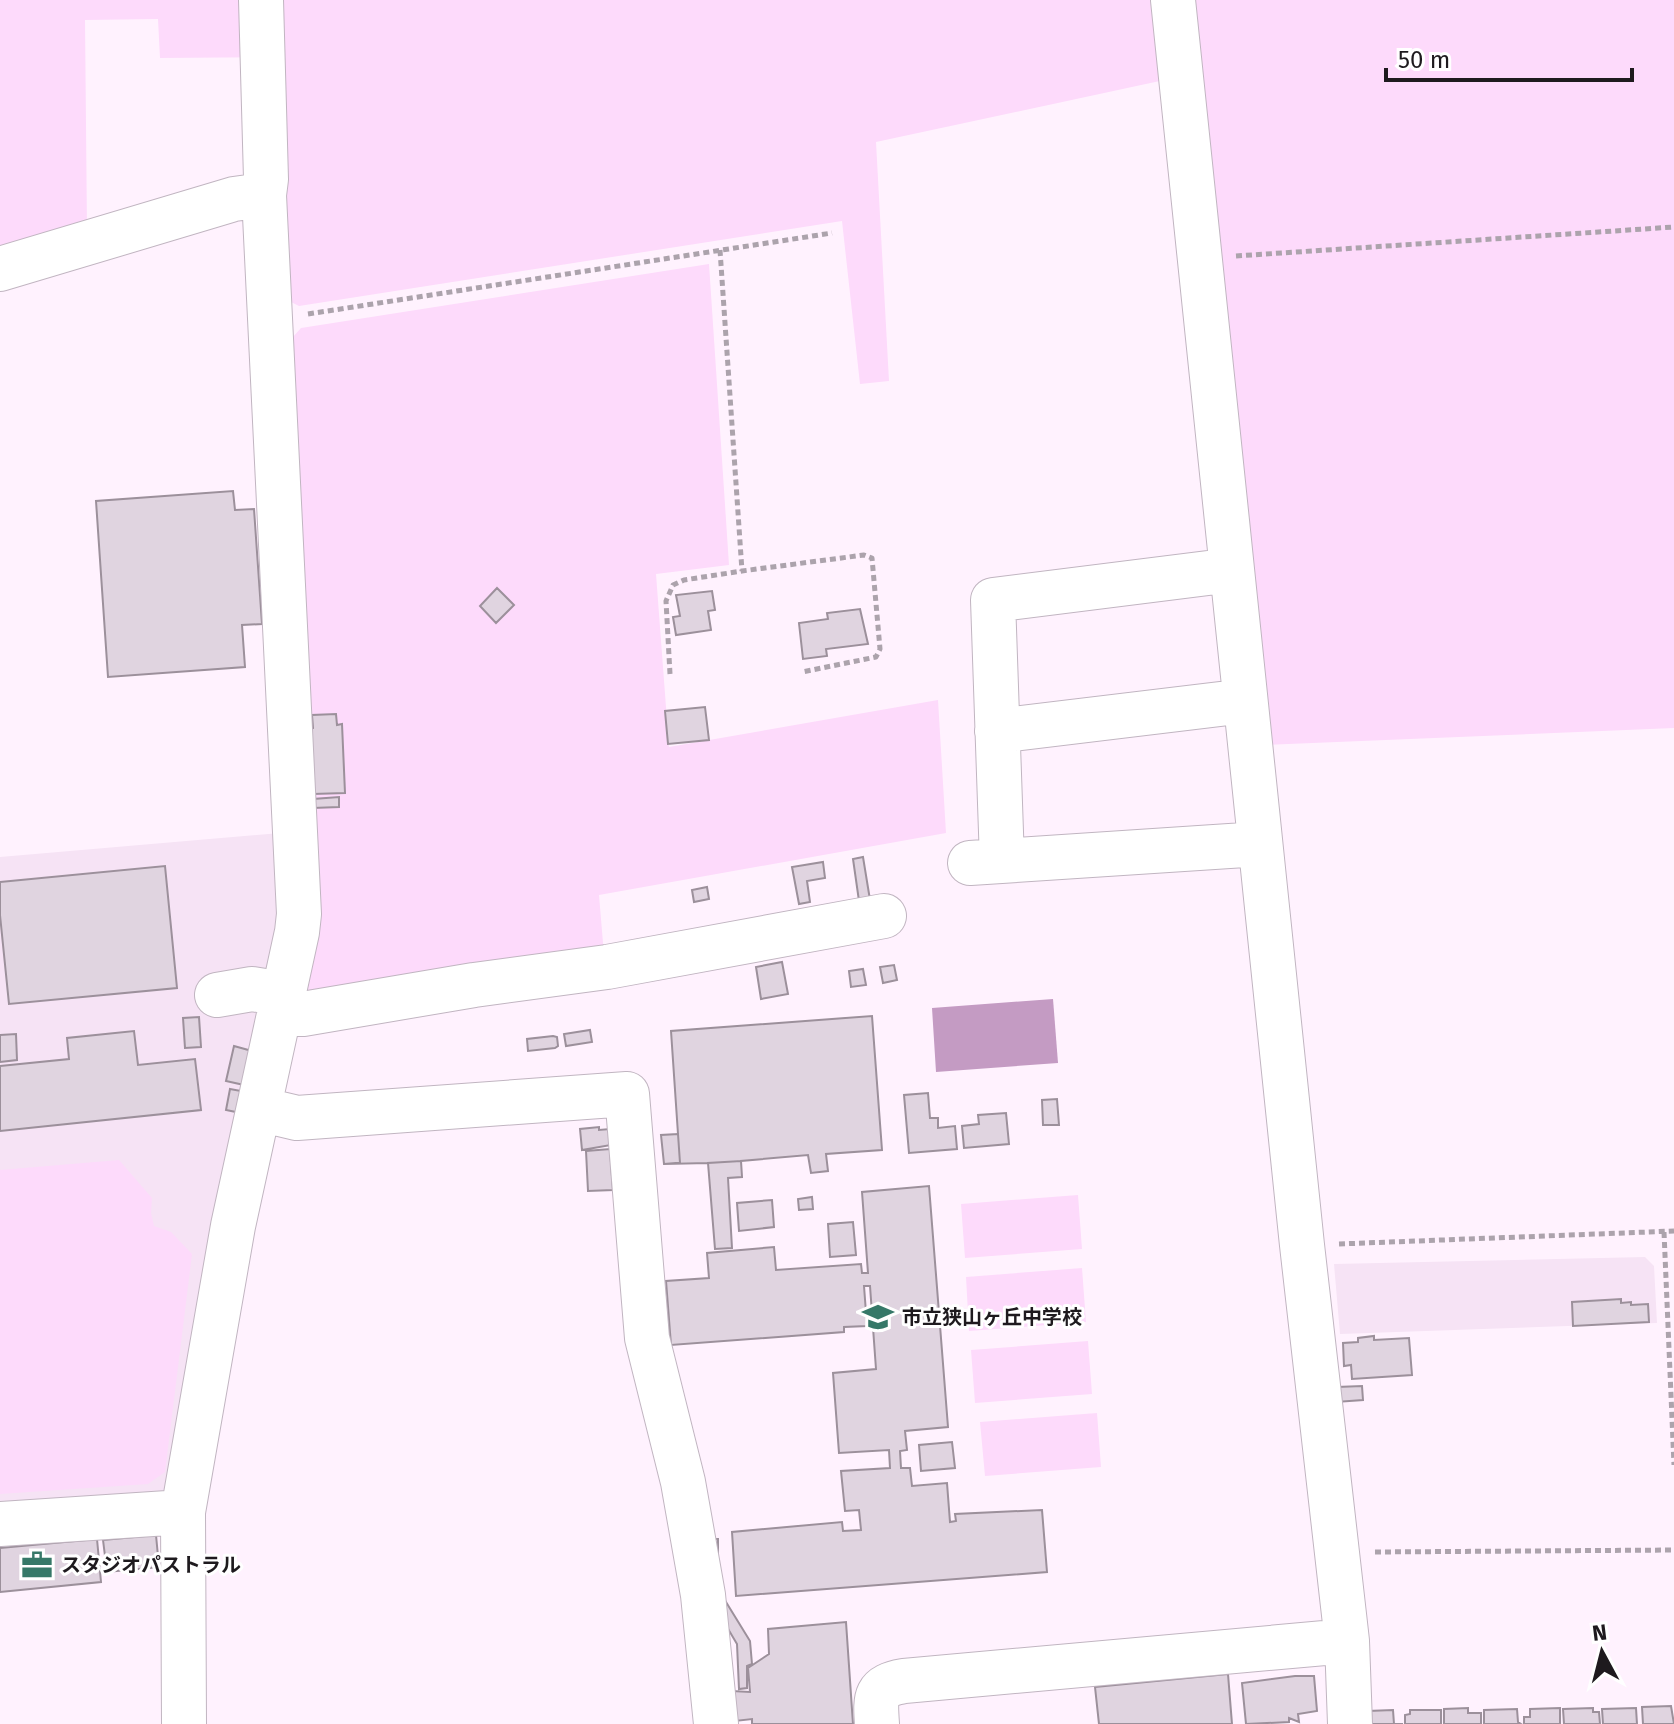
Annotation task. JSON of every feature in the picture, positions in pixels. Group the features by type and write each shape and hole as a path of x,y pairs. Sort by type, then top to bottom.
{"street":[{"path":"184,1724 183,1512 233,1226 299,914 264,195 261,0"},
{"path":"1173,0 1302,1245 1347,1641 1350,1724"},
{"path":"0,269 234,199 264,195"},
{"path":"1232,570 993,600 997,731 986,862 1260,844"},
{"path":"997,731 1245,701"},
{"path":"217,995 252,989 303,1014 474,985 607,967 884,916"},
{"path":"259,1109 297,1118 627,1094 647,1338 683,1482 703,1595 716,1724"},
{"path":"0,1524 183,1512"},
{"path":"877,1724 876,1700 879,1691 889,1684 904,1681 1347,1641"}],"path":[{"path":"1199,258 1674,227"},
{"path":"271,319 832,233"},
{"path":"720,250 742,571"},
{"path":"670,674 666,601 673,585 684,580 742,571 864,555 872,558 880,649 876,657 802,672"},
{"path":"1302,1245 1674,1231"},
{"path":"1664,1232 1674,1465"},
{"path":"1337,1552 1674,1550"}],"shaded area":[{"path":"0,0 1160,0 1169,79 876,142 889,381 860,384 842,221 299,306 281,297 274,57 160,58 158,19 85,20 87,230 0,254"},
{"path":"1183,0 1674,0 1674,728 1266,745"},
{"path":"709,264 729,565 656,574 669,747 938,700 946,833 599,895 604,955 301,995 292,338 301,328"},
{"path":"280,833 284,908 168,1487 152,1497 0,1507 0,857"},
{"path":"1053,999 1058,1063 936,1072 932,1008"},
{"path":"119,1160 152,1198 154,1226 171,1232 192,1254 165,1472 148,1484 0,1494 0,1170"},
{"path":"1078,1195 1082,1249 965,1258 961,1204"},
{"path":"1645,1257 1654,1266 1657,1323 1340,1334 1334,1264"},
{"path":"1082,1268 1086,1322 969,1331 966,1277"},
{"path":"1088,1341 1092,1394 975,1403 971,1350"},
{"path":"1097,1413 1101,1467 985,1476 980,1422"}],"building":[{"path":"233,491 235,510 254,509 262,624 242,625 245,667 108,677 96,501"},
{"path":"497,588 514,605 496,623 480,606"},
{"path":"712,591 715,610 708,611 711,630 676,635 673,617 680,616 676,595"},
{"path":"860,609 868,644 826,649 827,656 803,659 799,623 828,619 827,613"},
{"path":"705,707 709,740 668,744 665,711"},
{"path":"336,714 337,725 342,724 345,793 313,794 309,729 313,728 312,715"},
{"path":"339,797 339,807 313,808 313,799"},
{"path":"863,857 871,906 860,908 853,859"},
{"path":"823,862 825,878 807,881 810,902 799,904 792,867"},
{"path":"165,866 177,988 9,1004 0,915 0,882"},
{"path":"707,887 709,899 694,902 692,890"},
{"path":"782,962 788,994 761,999 756,967"},
{"path":"894,965 897,980 883,983 880,967"},
{"path":"863,969 866,985 851,987 849,971"},
{"path":"872,1016 882,1150 826,1154 828,1171 811,1173 808,1155 741,1161 742,1177 728,1178 732,1248 715,1249 708,1163 664,1164 661,1135 678,1134 671,1031"},
{"path":"199,1017 201,1047 185,1048 183,1018"},
{"path":"590,1030 592,1042 566,1046 564,1034"},
{"path":"134,1031 138,1065 195,1059 201,1110 0,1131 0,1066 69,1059 67,1038"},
{"path":"16,1034 17,1060 0,1062 0,1035"},
{"path":"557,1037 558,1046 555,1048 528,1051 527,1039"},
{"path":"234,1046 252,1051 244,1085 226,1081"},
{"path":"230,1089 241,1091 236,1112 226,1110"},
{"path":"928,1093 930,1118 938,1118 938,1128 955,1126 957,1149 909,1153 904,1095"},
{"path":"1057,1099 1059,1125 1043,1125 1042,1100"},
{"path":"1006,1113 1009,1144 964,1148 962,1126 979,1124 978,1115"},
{"path":"599,1127 599,1130 610,1129 611,1145 582,1150 580,1129"},
{"path":"678,1134 680,1163 664,1164 661,1135"},
{"path":"610,1149 613,1190 588,1191 586,1151"},
{"path":"741,1161 742,1177 728,1178 732,1248 715,1249 708,1163"},
{"name":"市立狭山ヶ丘中学校","path":"929,1186 948,1427 905,1431 907,1450 900,1451 901,1468 910,1468 912,1486 947,1483 950,1522 956,1521 955,1514 1042,1510 1047,1572 736,1596 732,1532 842,1522 843,1531 861,1530 859,1510 845,1511 841,1471 890,1468 889,1450 839,1453 833,1373 876,1369 870,1286 864,1286 867,1326 844,1327 844,1332 671,1345 666,1281 709,1278 707,1253 774,1247 776,1270 861,1264 862,1273 868,1273 862,1192"},
{"path":"812,1197 813,1209 799,1210 798,1199"},
{"path":"772,1200 774,1227 739,1231 737,1203"},
{"path":"853,1222 856,1255 830,1257 828,1224"},
{"path":"1621,1299 1621,1303 1631,1302 1631,1305 1648,1304 1649,1322 1573,1326 1572,1302"},
{"path":"1374,1336 1374,1340 1409,1338 1412,1375 1352,1379 1351,1365 1344,1366 1343,1343"},
{"path":"1362,1386 1363,1400 1336,1402 1337,1387"},
{"path":"952,1442 955,1468 921,1471 919,1445"},
{"path":"156,1535 159,1567 107,1572 103,1540"},
{"path":"97,1539 101,1582 0,1592 0,1548"},
{"path":"703,1539 718,1539 718,1589 750,1641 752,1664 747,1666 747,1688 739,1689 737,1644 708,1595"},
{"path":"846,1622 853,1724 752,1724 752,1719 735,1721 732,1691 750,1692 748,1668 769,1654 768,1629"},
{"path":"1228,1674 1232,1724 1099,1724 1095,1687"},
{"path":"1314,1676 1317,1711 1298,1714 1299,1722 1289,1718 1289,1722 1246,1724 1242,1683"},
{"path":"1671,1706 1674,1724 1643,1724 1642,1707"},
{"path":"1468,1708 1468,1713 1481,1713 1481,1724 1444,1724 1444,1709"},
{"path":"1560,1708 1560,1724 1524,1724 1524,1717 1530,1717 1530,1709"},
{"path":"1593,1708 1593,1712 1599,1712 1600,1724 1564,1724 1563,1709"},
{"path":"1636,1708 1637,1724 1603,1724 1602,1709"},
{"path":"1517,1709 1521,1724 1484,1724 1484,1710"},
{"path":"1393,1710 1394,1724 1368,1724 1368,1711"},
{"path":"1410,1710 1441,1710 1441,1724 1405,1724 1405,1715 1410,1714"}],"place":[{"name":"市立狭山ヶ丘中学校","path":"878,1317"},
{"name":"スタジオパストラル","path":"37,1565"}]}
